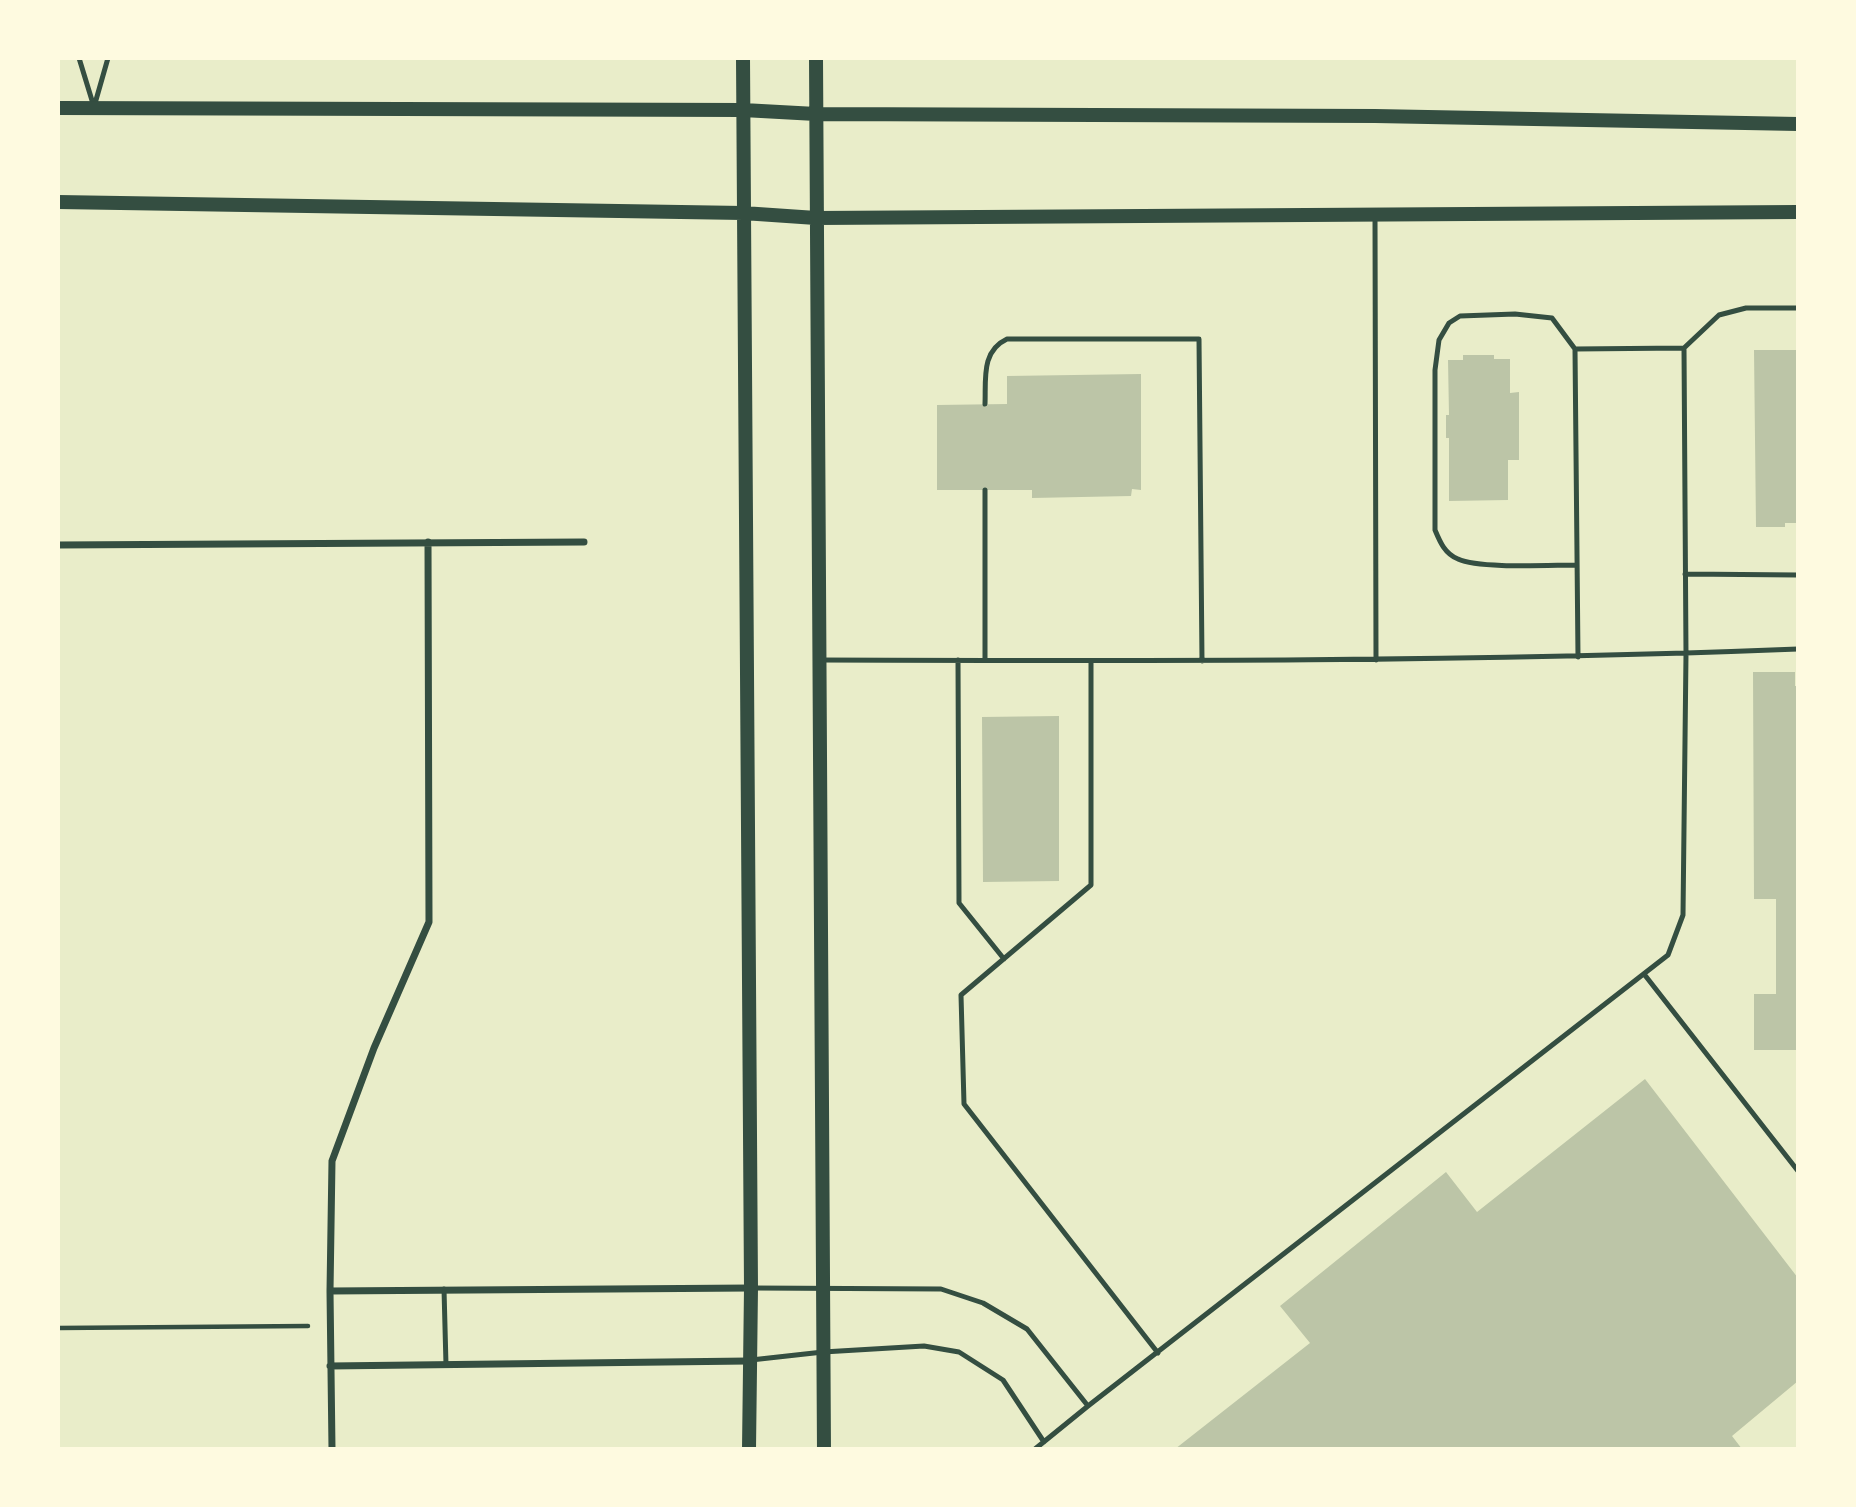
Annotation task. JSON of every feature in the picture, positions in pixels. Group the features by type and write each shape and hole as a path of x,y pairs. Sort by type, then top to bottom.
{"main road":[{"path":"743,58 751,1288 749,1449"},
{"path":"816,58 824,1449"},
{"path":"58,108 743,110 816,114 1375,116 1798,124"},
{"path":"58,202 743,213 816,218 1798,212"}],"street":[{"path":"332,1449 332,1161 374,1048 429,922 428,542"},
{"path":"58,545 584,542"},
{"path":"330,1291 751,1288"},
{"path":"330,1366 748,1361"}],"lane":[{"path":"79,58 94,107"},
{"path":"94,107 108,58"},
{"path":"1375,215 1376,660"},
{"path":"1575,349 1684,348 1718,315 1746,308 1798,308"},
{"path":"1577,565 1475,563 1457,559 1444,550 1435,530 1435,370 1438,340 1449,323 1460,316 1515,314 1552,318 1575,349 1578,657"},
{"path":"985,404 988,357 995,345 1007,339 1199,339 1202,661"},
{"path":"1035,1449 1668,955 1683,915 1686,654 1684,348"},
{"path":"985,490 985,660"},
{"path":"1685,574 1798,575"},
{"path":"820,660 1376,660 1578,657 1798,649"},
{"path":"958,660 959,903 1004,959"},
{"path":"1091,661 1091,885 961,995 964,1104 1158,1353"},
{"path":"1644,974 1798,1171"},
{"path":"751,1288 941,1289 983,1303 1027,1329 1088,1406"},
{"path":"444,1289 446,1365"},
{"path":"748,1361 823,1352 924,1346 958,1352 1003,1380 1044,1442"}],"path":[{"path":"58,1328 330,1326"}],"building":[{"path":"1754,350 1798,350 1798,523 1785,523 1785,527 1756,527"},
{"path":"1463,355 1494,355 1494,359 1510,359 1510,393 1519,392 1519,460 1508,460 1508,500 1449,501 1449,438 1446,438 1446,415 1449,415 1448,360 1463,360"},
{"path":"1141,374 1141,490 1132,489 1131,496 1032,498 1032,490 937,490 937,405 1007,404 1007,376"},
{"path":"1753,672 1795,672 1795,686 1798,686 1798,1050 1754,1050 1754,994 1776,994 1776,899 1754,899"},
{"path":"1059,716 1059,881 983,882 982,717"},
{"path":"1645,1079 1798,1278 1798,1381 1732,1436 1742,1449 1175,1449 1310,1343 1280,1306 1446,1172 1477,1212"}]}
